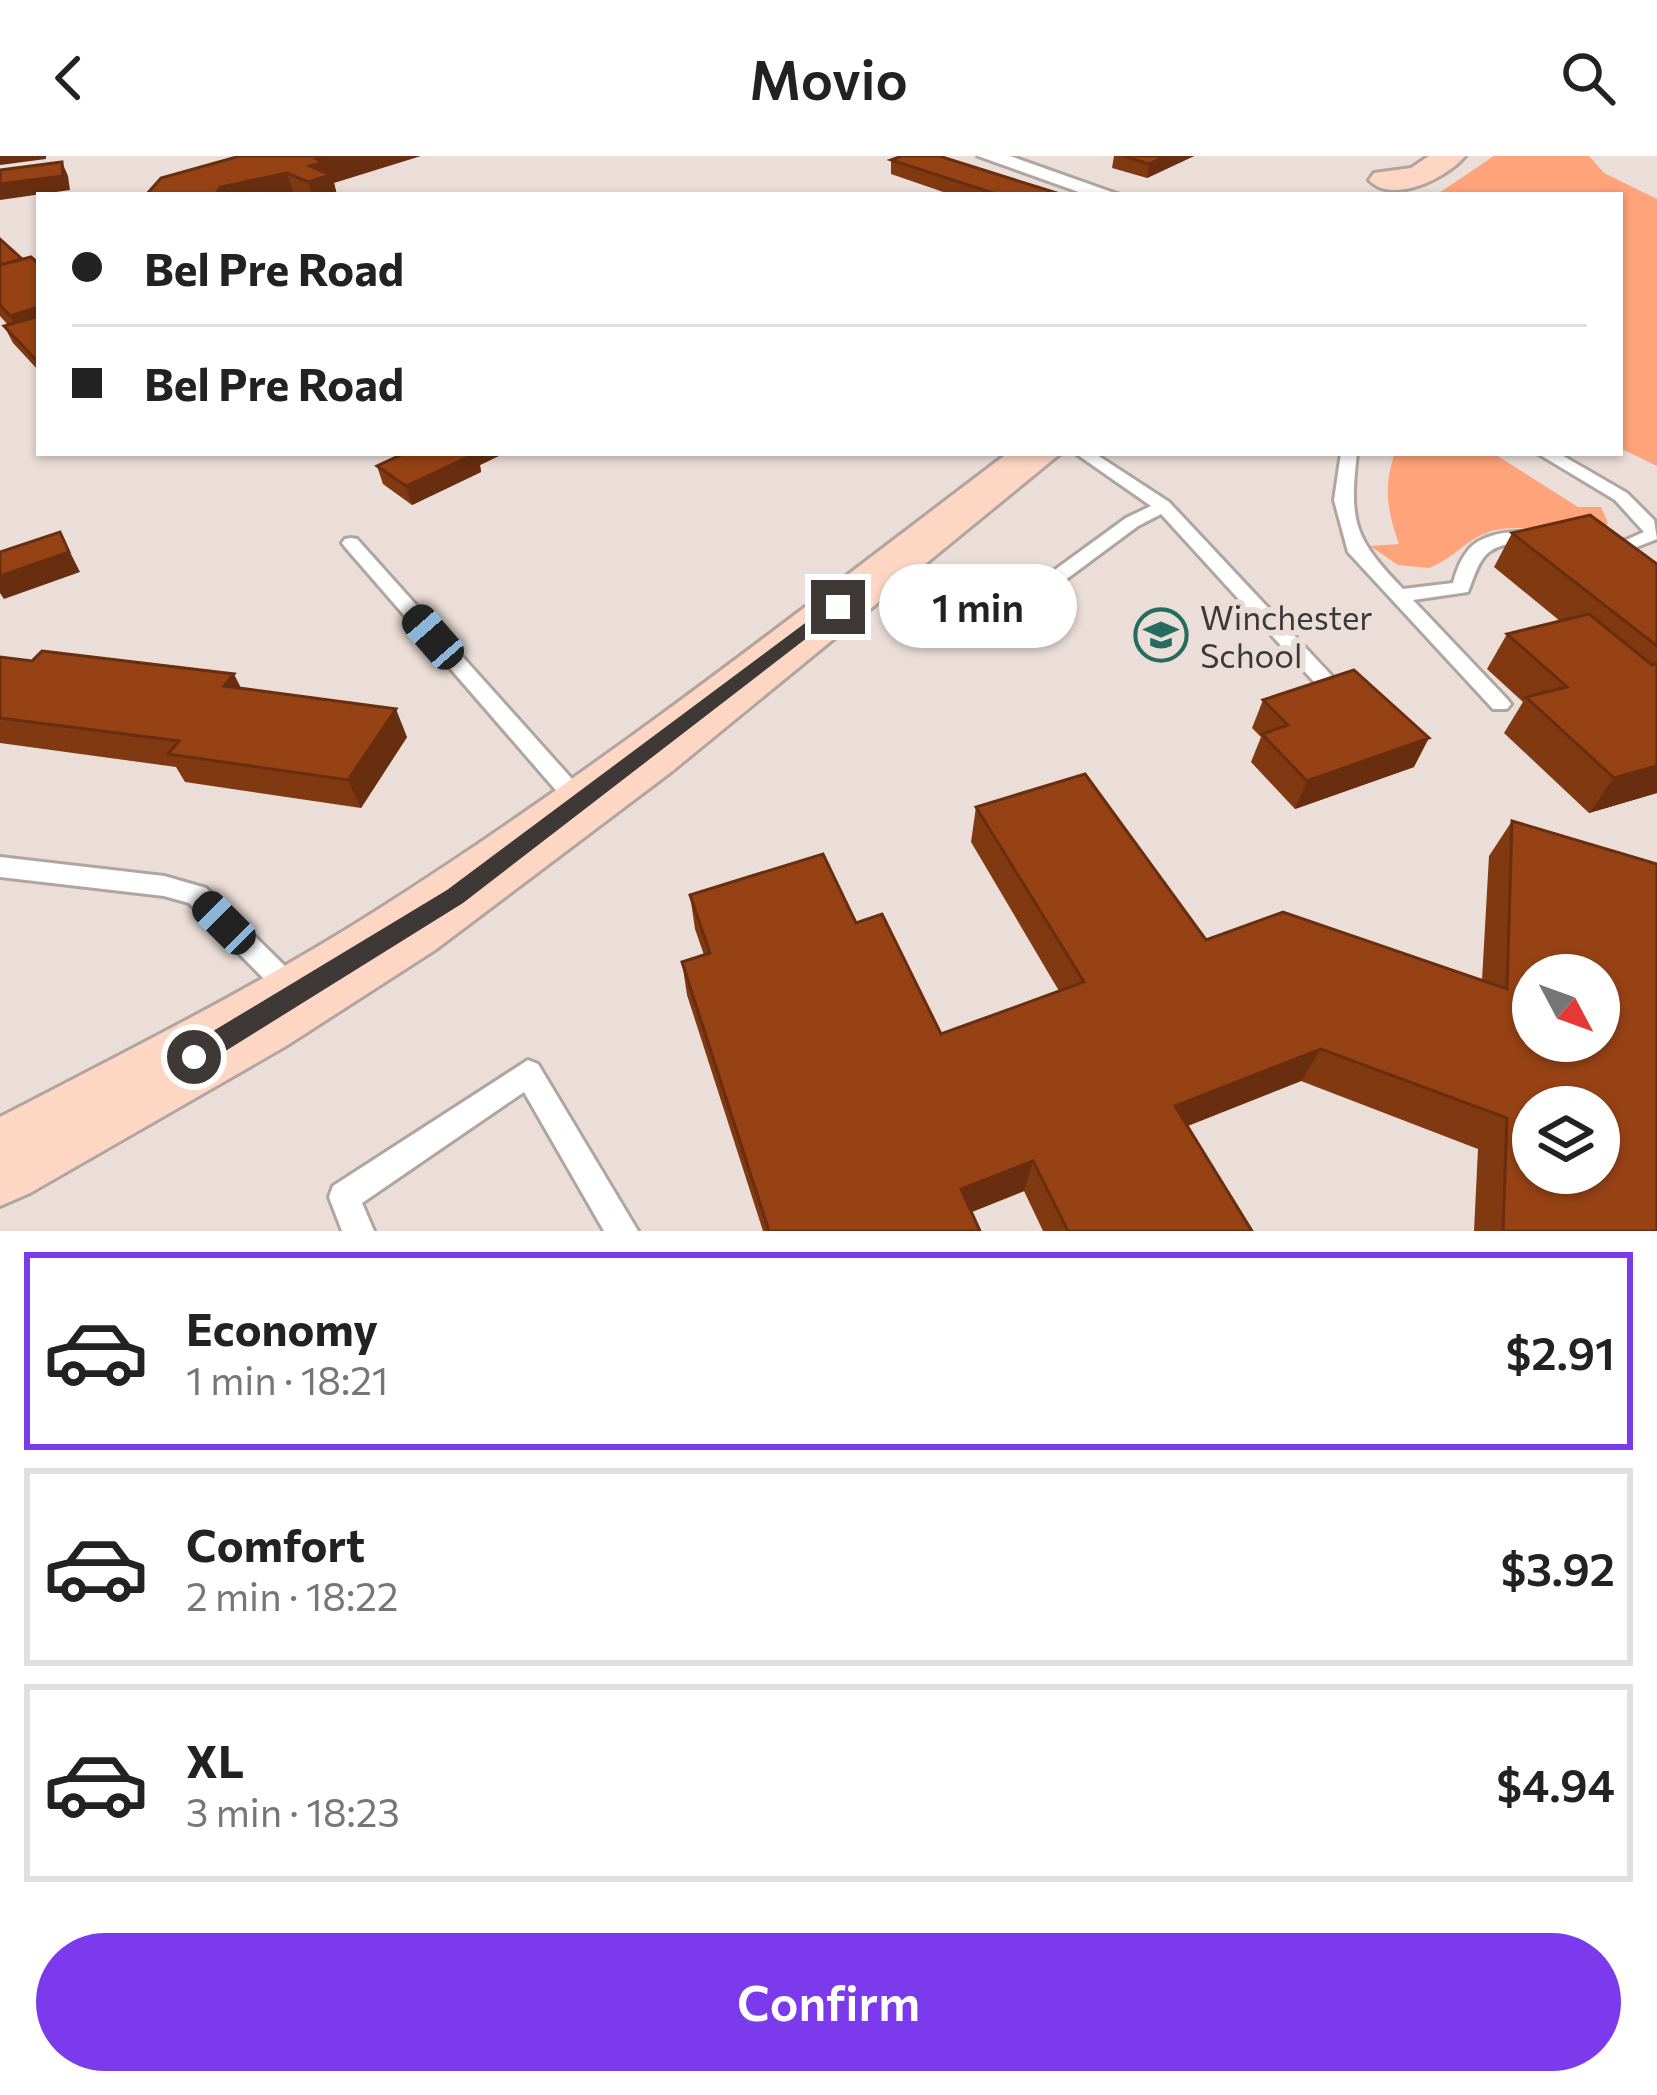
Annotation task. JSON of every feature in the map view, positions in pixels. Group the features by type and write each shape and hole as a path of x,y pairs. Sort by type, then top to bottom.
{"main road":[{"path":"1385,177 1419,176 1450,156"},
{"path":"0,1162 405,931 581,805 1034,456"}],"street":[{"path":"989,156 1100,192"}],"lane":[{"path":"1088,456 1163,506 1324,680"},
{"path":"1349,456 1343,500 1357,552 1500,704"},
{"path":"1550,456 1645,516 1654,534 1629,545 1593,544"},
{"path":"1007,614 1163,506"},
{"path":"1396,596 1461,588 1466,562 1485,544 1547,538"},
{"path":"351,543 581,805"},
{"path":"0,867 164,886 197,896 297,996"},
{"path":"358,1231 344,1197 528,1073 622,1231"}],"shaded area":[{"path":"1494,156 1589,156 1604,173 1657,199 1657,466 1623,449 1623,192 1440,192"},
{"path":"1394,456 1498,456 1578,507 1601,507 1608,523 1576,535 1499,529 1477,537 1429,568 1398,565 1370,546 1399,544 1388,498"}],"building":[{"path":"240,156 327,156 317,159 324,162 310,166 331,175 308,182 287,173 221,187 217,192 149,192 161,178"},
{"path":"939,156 1053,192 990,192 891,160"},
{"path":"1123,156 1166,156 1149,164"},
{"path":"62,162 63,176 0,184 0,170"},
{"path":"0,239 22,259 0,265"},
{"path":"31,257 36,261 36,308 10,316 0,305 0,265"},
{"path":"36,317 36,360 4,326"},
{"path":"399,456 471,456 406,486 377,466"},
{"path":"1590,515 1657,564 1657,646 1512,533"},
{"path":"60,532 69,552 0,576 0,552"},
{"path":"1589,614 1652,665 1657,663 1657,766 1614,778 1526,697 1567,687 1507,634"},
{"path":"42,651 234,674 224,686 396,709 348,780 168,754 179,741 0,718 0,657 32,661"},
{"path":"1354,670 1429,738 1307,781 1262,734 1288,725 1263,700"},
{"path":"1085,774 1206,940 1283,912 1507,989 1512,821 1657,864 1657,1231 1503,1231 1507,1118 1321,1049 1175,1106 1252,1231 1068,1231 1033,1161 961,1189 980,1231 769,1231 682,962 710,953 690,895 823,854 856,923 882,914 941,1034 1084,982 976,807"}],"place":[{"name":"Winchester School","path":"1161,635"}],"route":[{"path":"194,1057 405,931 562,819 838,607"}]}
